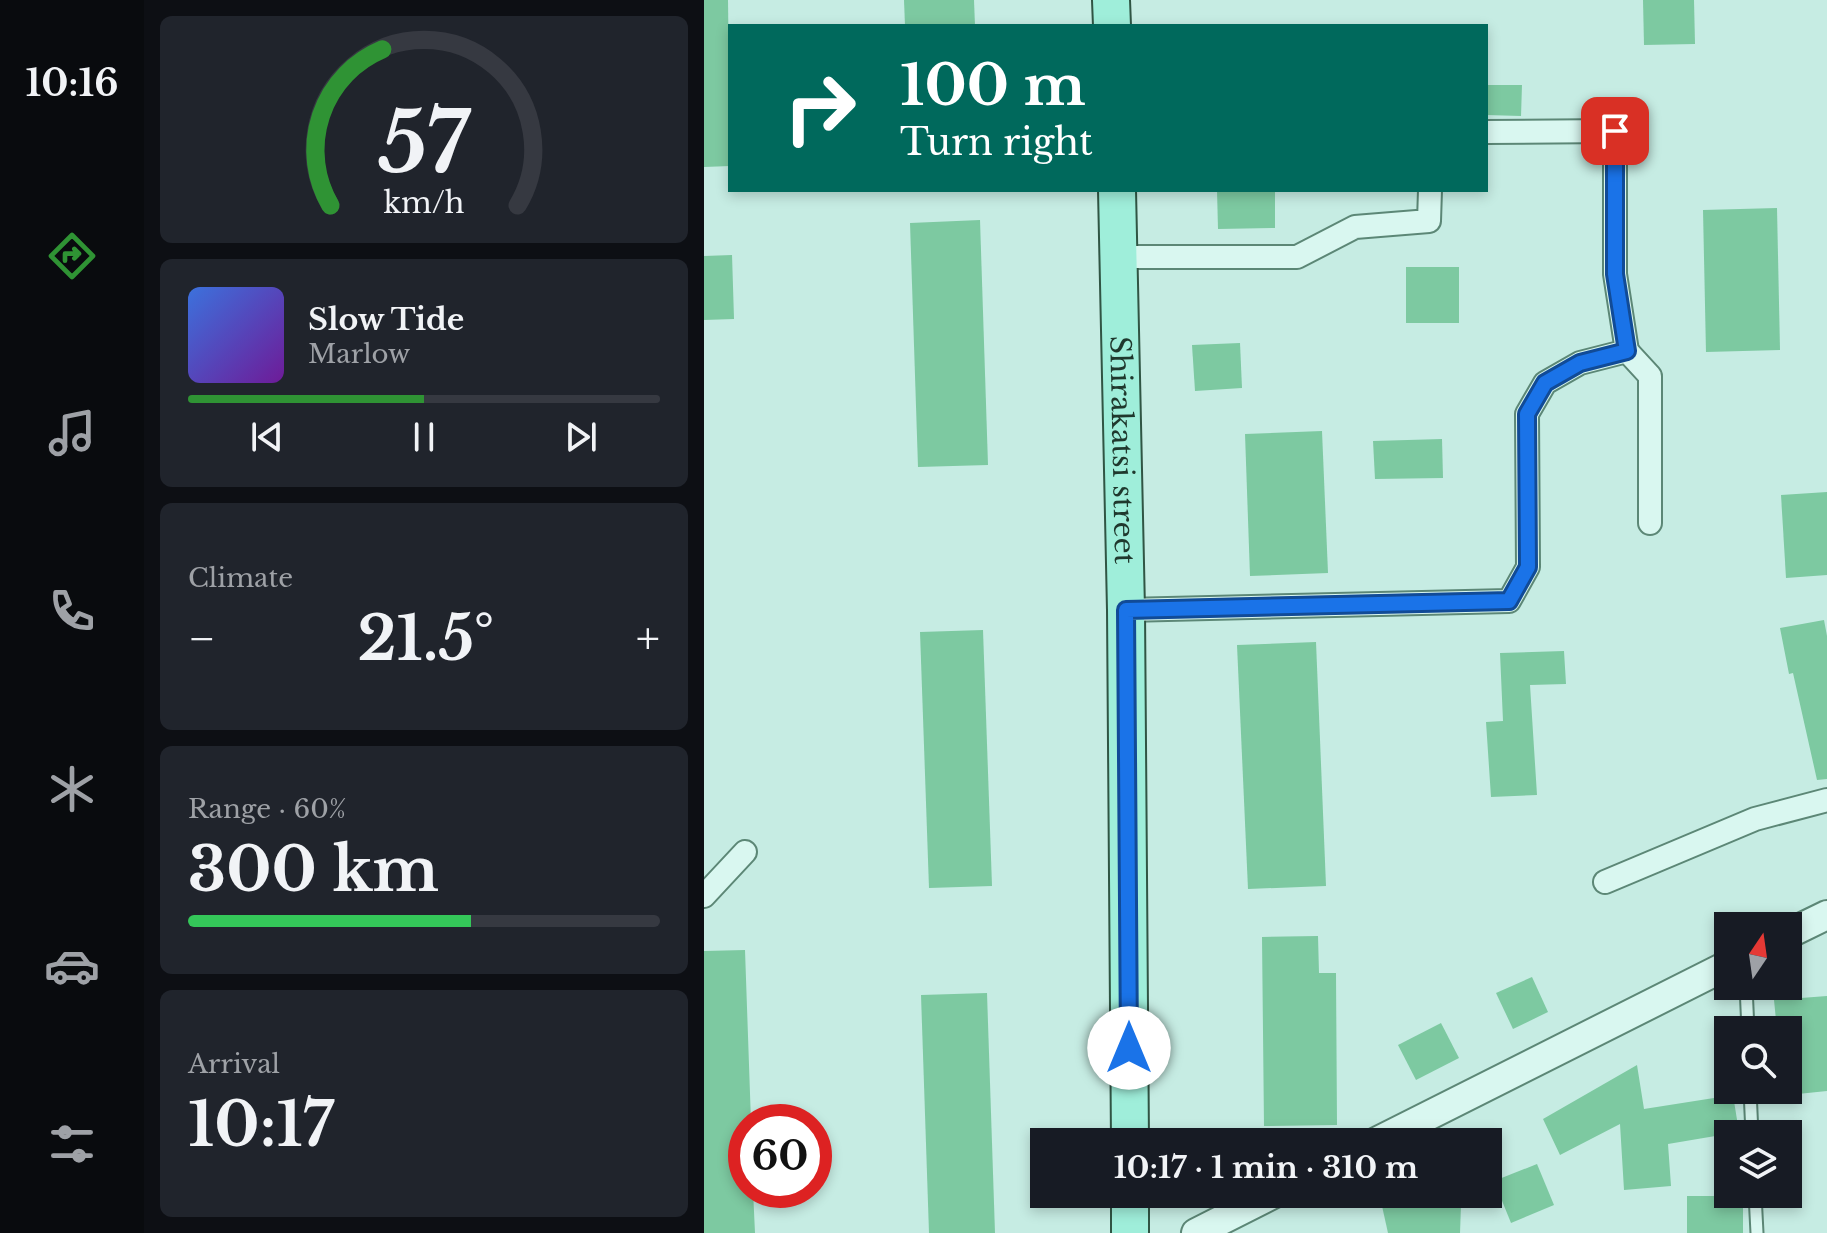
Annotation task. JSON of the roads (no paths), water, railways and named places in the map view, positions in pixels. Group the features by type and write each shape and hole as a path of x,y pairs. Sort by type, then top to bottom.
{"main road":[{"path":"1111,0 1112,24"},
{"name":"Shirakatsi street","path":"1117,192 1126,610 1130,1128"},
{"path":"1130,1208 1130,1233"}],"street":[{"path":"1488,132 1615,131 1615,274 1627,351 1650,376 1650,523"},
{"path":"1119,257 1297,257 1355,227 1429,221 1430,192"},
{"path":"1126,610 1509,601 1528,567 1527,414 1545,383 1580,363 1627,351"},
{"path":"1605,882 1755,819 1827,800"},
{"path":"704,896 745,852"},
{"path":"1802,927 1827,915"},
{"path":"1404,1128 1714,972"},
{"path":"1196,1233 1245,1208"}],"lane":[{"path":"1756,1208 1757,1233"}]}
